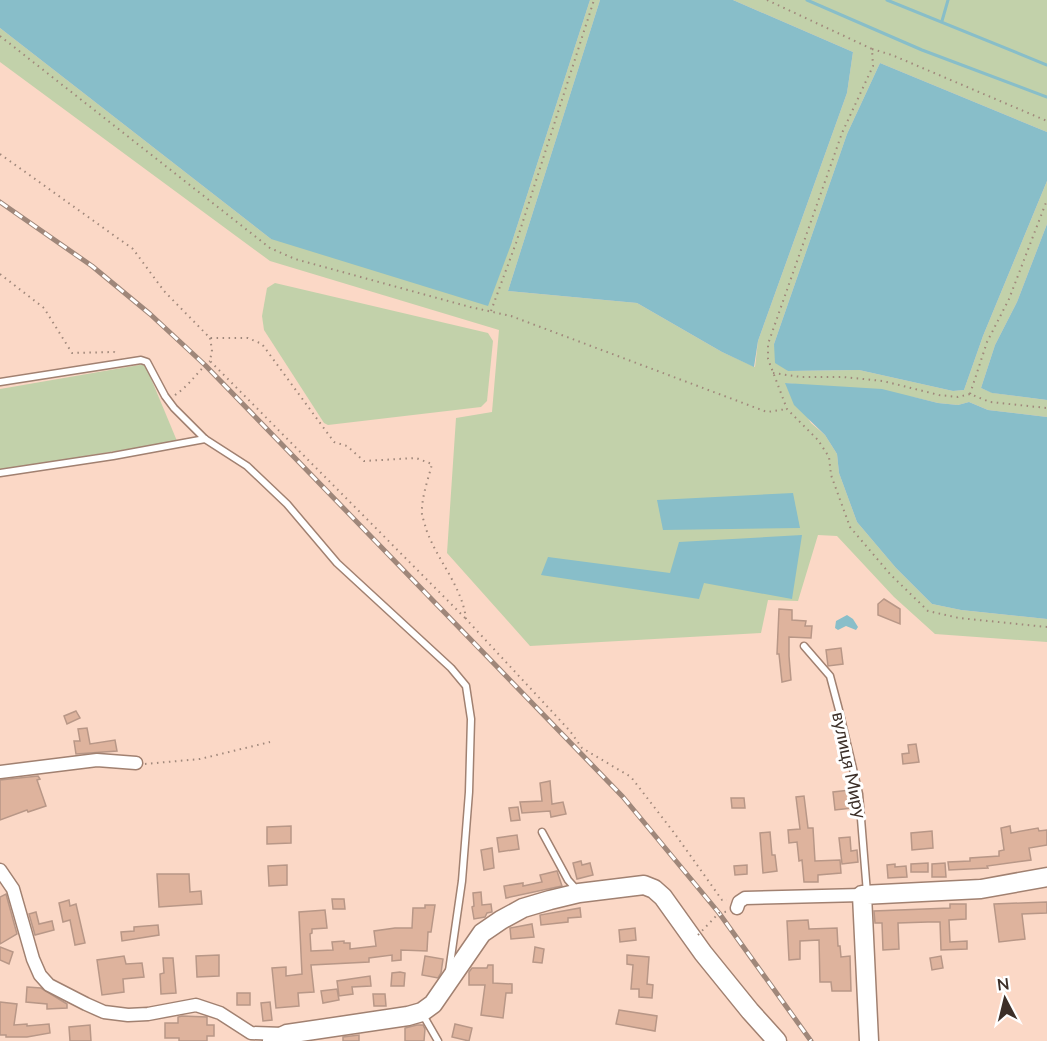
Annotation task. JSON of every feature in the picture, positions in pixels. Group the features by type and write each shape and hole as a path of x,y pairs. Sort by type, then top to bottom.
{"street":[{"path":"0,772 97,760 136,763"},
{"path":"0,870 13,889 33,959 40,975 49,985 104,1012 128,1015 148,1014 196,1005 220,1013 251,1033 279,1038 422,1012 433,1004 482,933 501,920 523,908 579,893 644,885 654,889 663,897 710,962 777,1041"},
{"path":"735,907 745,898 981,889 1047,876"},
{"name":"вулиця Миру","path":"864,894 869,1041"}],"lane":[{"path":"0,382 141,360 147,362 167,400 205,439 247,466 263,481 287,504 337,563 435,652 466,686 471,719 469,792 462,881 447,984"},
{"path":"0,473 205,439"},
{"name":"вулиця Миру","path":"804,646 830,676 839,710 859,794 864,894"},
{"path":"542,832 568,880 579,893"},
{"path":"422,1012 438,1041"}],"path":[{"path":"491,312 516,243 594,0"},
{"path":"767,0 872,49 892,55 1047,121"},
{"path":"0,36 270,248 295,259 511,316 767,412 787,409"},
{"path":"872,49 873,66 842,133 768,344 768,359 787,409 818,440 829,457 831,475 850,527 890,574 928,611 959,618 1047,627"},
{"path":"0,154 133,249 164,291 210,338 212,350 210,361 192,379 190,385 167,400"},
{"path":"970,394 987,342 1009,298 1047,200"},
{"path":"0,274 44,308 72,353 114,352 127,362"},
{"path":"210,338 248,338 262,344 334,442 347,446 364,461 416,458 432,464 422,516 430,540 465,610 466,619"},
{"path":"210,361 466,619 570,731 582,748 631,777 722,900 735,907"},
{"path":"773,373 801,377 883,381 939,395 958,397 970,394 990,402 1047,408"},
{"path":"136,763 151,764 200,759 270,742"},
{"path":"698,935 719,913 735,907"}],"green space":[{"path":"590,0 600,0 508,291 637,303 722,352 755,367 758,341 847,93 853,52 733,0 1047,0 1047,132 880,63 847,134 774,344 788,371 859,370 953,391 964,390 983,336 1047,181 1047,224 1017,302 995,345 981,388 993,393 1047,400 1047,417 988,410 969,402 958,405 938,403 913,397 786,383 811,423 825,435 837,454 839,473 857,522 896,568 932,604 961,610 1047,619 1047,642 935,634 894,597 837,536 818,535 798,601 768,600 761,633 530,646 447,553 456,418 492,412 499,330 270,261 0,62 0,28 271,239 512,242"},
{"path":"275,283 488,333 493,341 487,401 481,407 328,425 324,423 264,330 262,316 267,288"},
{"path":"145,364 177,441 0,470 0,389"}],"water":[{"path":"0,0 590,0 512,242 488,306 271,239 0,28"},
{"path":"600,0 733,0 853,52 847,93 758,341 754,367 722,352 637,303 508,291"},
{"path":"880,63 1047,132 1047,181 983,336 964,390 953,391 859,370 788,371 775,363 774,344 847,134"},
{"path":"1047,224 1047,400 992,393 981,388 995,345 1017,302"},
{"path":"785,383 882,389 938,403 958,405 969,402 988,410 1047,417 1047,619 961,610 932,604 896,568 857,522 839,473 837,454 825,435 794,405"},
{"path":"793,493 800,528 663,530 657,500"},
{"path":"802,535 792,599 704,583 699,599 541,575 548,557 670,573 679,542"},
{"path":"847,615 858,627 856,630 846,626 838,630 835,628 836,621"}],"building":[{"path":"884,599 900,609 900,624 878,615 878,604"},
{"path":"779,609 792,610 792,620 806,621 805,626 812,626 811,638 789,637 791,680 782,682 779,654 777,654"},
{"path":"841,648 843,664 828,666 826,650"},
{"path":"76,711 80,718 67,724 64,716"},
{"path":"87,728 90,744 115,740 117,751 76,754 74,741 80,741 78,729"},
{"path":"916,744 919,762 903,764 902,754 909,753 908,745"},
{"path":"38,776 40,779 37,780 46,806 0,820 0,780"},
{"path":"550,781 552,804 563,802 566,814 551,817 550,811 522,813 520,802 542,801 540,783"},
{"path":"850,790 852,808 835,810 833,792"},
{"path":"804,796 808,828 813,828 815,861 840,860 841,873 818,875 818,882 804,882 802,860 799,861 797,842 789,843 788,830 800,829 796,797"},
{"path":"731,798 744,798 745,808 732,808"},
{"path":"518,807 520,820 511,821 509,808"},
{"path":"291,826 291,843 267,844 267,827"},
{"path":"1010,826 1011,833 1038,828 1039,831 1047,830 1047,845 1029,848 1031,860 987,866 988,868 949,870 948,862 999,856 999,851 1004,850 1001,828"},
{"path":"932,831 933,848 912,850 911,833"},
{"path":"770,832 772,855 775,855 777,871 763,873 760,833"},
{"path":"517,835 519,849 499,852 497,838"},
{"path":"850,837 851,851 857,850 858,862 842,864 839,838"},
{"path":"492,848 494,868 484,870 481,850"},
{"path":"581,861 582,865 590,863 593,875 577,879 573,863"},
{"path":"928,863 928,872 911,872 911,864"},
{"path":"945,863 946,877 932,877 932,864"},
{"path":"895,864 895,867 906,866 907,877 888,878 887,865"},
{"path":"287,865 287,885 269,886 268,866"},
{"path":"747,865 747,874 735,875 734,866"},
{"path":"557,871 562,886 506,898 504,886 523,883 523,886 542,882 540,875"},
{"path":"157,874 189,874 190,892 201,891 202,904 159,907"},
{"path":"481,892 482,905 491,904 492,912 487,913 485,917 474,919 473,893"},
{"path":"6,894 17,934 0,944 0,897"},
{"path":"332,899 344,899 345,909 333,909"},
{"path":"69,900 70,906 76,904 85,943 75,945 70,920 63,922 59,903"},
{"path":"1047,902 1047,913 1022,914 1025,939 999,942 994,904"},
{"path":"950,904 966,904 966,919 949,920 950,942 967,941 967,949 941,950 940,922 928,922 898,923 899,949 883,950 882,923 875,923 874,911 950,908"},
{"path":"425,905 435,905 431,932 428,932 427,951 401,950 401,960 392,961 392,955 369,958 369,962 311,965 314,992 298,993 299,1006 276,1008 272,968 286,967 286,976 302,974 299,912 325,910 327,928 312,929 311,951 333,950 332,942 350,943 350,949 376,946 374,931 412,928 413,908 425,908"},
{"path":"580,908 581,917 568,918 568,922 541,925 540,915"},
{"path":"36,912 39,924 52,921 54,930 35,935 29,914"},
{"path":"808,920 809,929 837,928 841,957 850,956 851,991 832,991 831,982 820,982 819,940 800,941 800,959 789,960 787,921"},
{"path":"532,924 534,937 511,939 510,928"},
{"path":"158,925 159,935 122,941 121,932 134,931 134,927"},
{"path":"635,928 636,940 620,942 619,930"},
{"path":"0,947 13,952 9,964 0,960"},
{"path":"535,947 544,949 542,963 533,962"},
{"path":"219,955 219,976 197,977 196,956"},
{"path":"627,955 649,957 647,984 653,985 652,998 639,997 639,989 631,989 633,965 627,964"},
{"path":"124,956 126,964 142,963 144,977 123,979 124,992 102,995 97,960"},
{"path":"425,956 443,959 438,978 422,975"},
{"path":"941,956 943,968 932,970 930,958"},
{"path":"163,958 173,958 176,993 161,994 160,974 164,973"},
{"path":"488,965 493,965 493,983 512,984 512,993 506,993 503,1018 481,1015 485,985 469,985 469,972 472,968 487,968"},
{"path":"392,973 405,973 404,986 391,986"},
{"path":"370,976 371,986 352,987 353,994 339,996 337,981"},
{"path":"27,987 41,988 67,1004 67,1008 47,1009 47,1004 26,1002"},
{"path":"337,989 339,1000 323,1003 321,991"},
{"path":"237,993 250,993 250,1005 237,1005"},
{"path":"373,994 385,994 386,1006 374,1006"},
{"path":"0,1002 17,1004 14,1025 49,1024 50,1033 27,1037 0,1035"},
{"path":"270,1002 272,1020 263,1021 261,1003"},
{"path":"619,1010 657,1016 655,1031 616,1024"},
{"path":"178,1017 207,1017 207,1025 214,1025 214,1036 207,1036 207,1041 179,1041 179,1038 165,1038 165,1023 178,1023"},
{"path":"455,1024 472,1028 469,1041 452,1037"},
{"path":"90,1025 91,1041 70,1041 69,1027"},
{"path":"423,1025 425,1029 424,1041 405,1041 405,1028"},
{"path":"359,1035 359,1041 343,1041 343,1037"}],"waterway":[{"path":"807,0 922,50 1047,97"},
{"path":"887,0 1047,65"},
{"path":"942,21 948,0"}],"railway":[{"path":"0,202 92,266 150,314 205,365 623,797 719,913 811,1041"}]}
